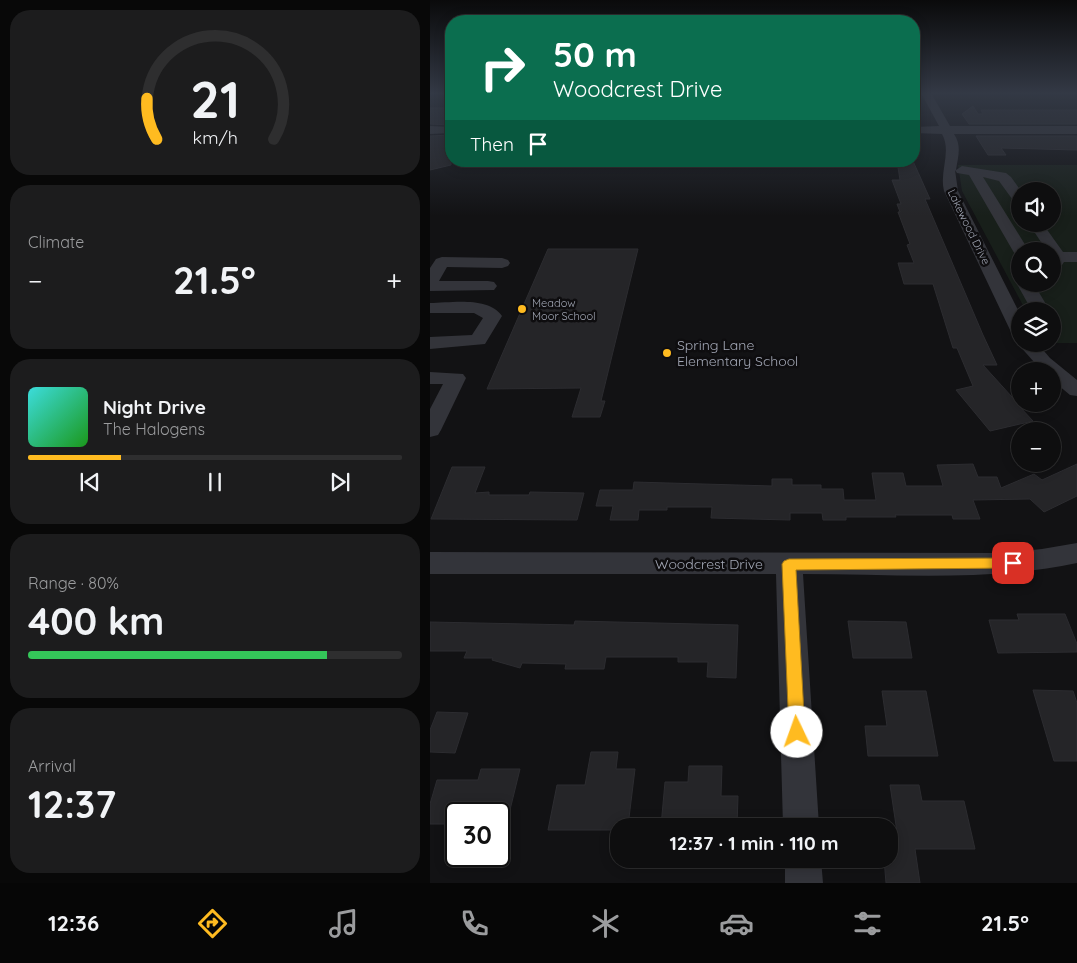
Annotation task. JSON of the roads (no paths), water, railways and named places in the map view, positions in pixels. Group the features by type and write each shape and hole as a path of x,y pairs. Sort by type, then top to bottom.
{"street":[{"name":"Lakewood Drive","path":"950,134 954,150 948,168 947,179 951,191 1011,313"},
{"path":"948,168 974,173 998,174 1005,179 1011,187"},
{"path":"974,173 1016,242"},
{"path":"1061,259 1077,257"},
{"path":"430,282 436,262 502,263"},
{"path":"993,276 1011,275"},
{"path":"430,286 488,286"},
{"path":"430,308 477,308 493,316 478,340 430,343"},
{"name":"Lakewood Drive","path":"1035,352 1043,362 1077,390"},
{"path":"430,378 456,378 432,424"},
{"name":"Woodcrest Drive","path":"430,563 999,564 1042,560 1077,553"},
{"path":"789,564 801,818"},
{"path":"803,868 804,883"}],"place":[{"name":"Meadow Moor School","path":"522,309"},
{"name":"Spring Lane Elementary School","path":"667,353"}]}
